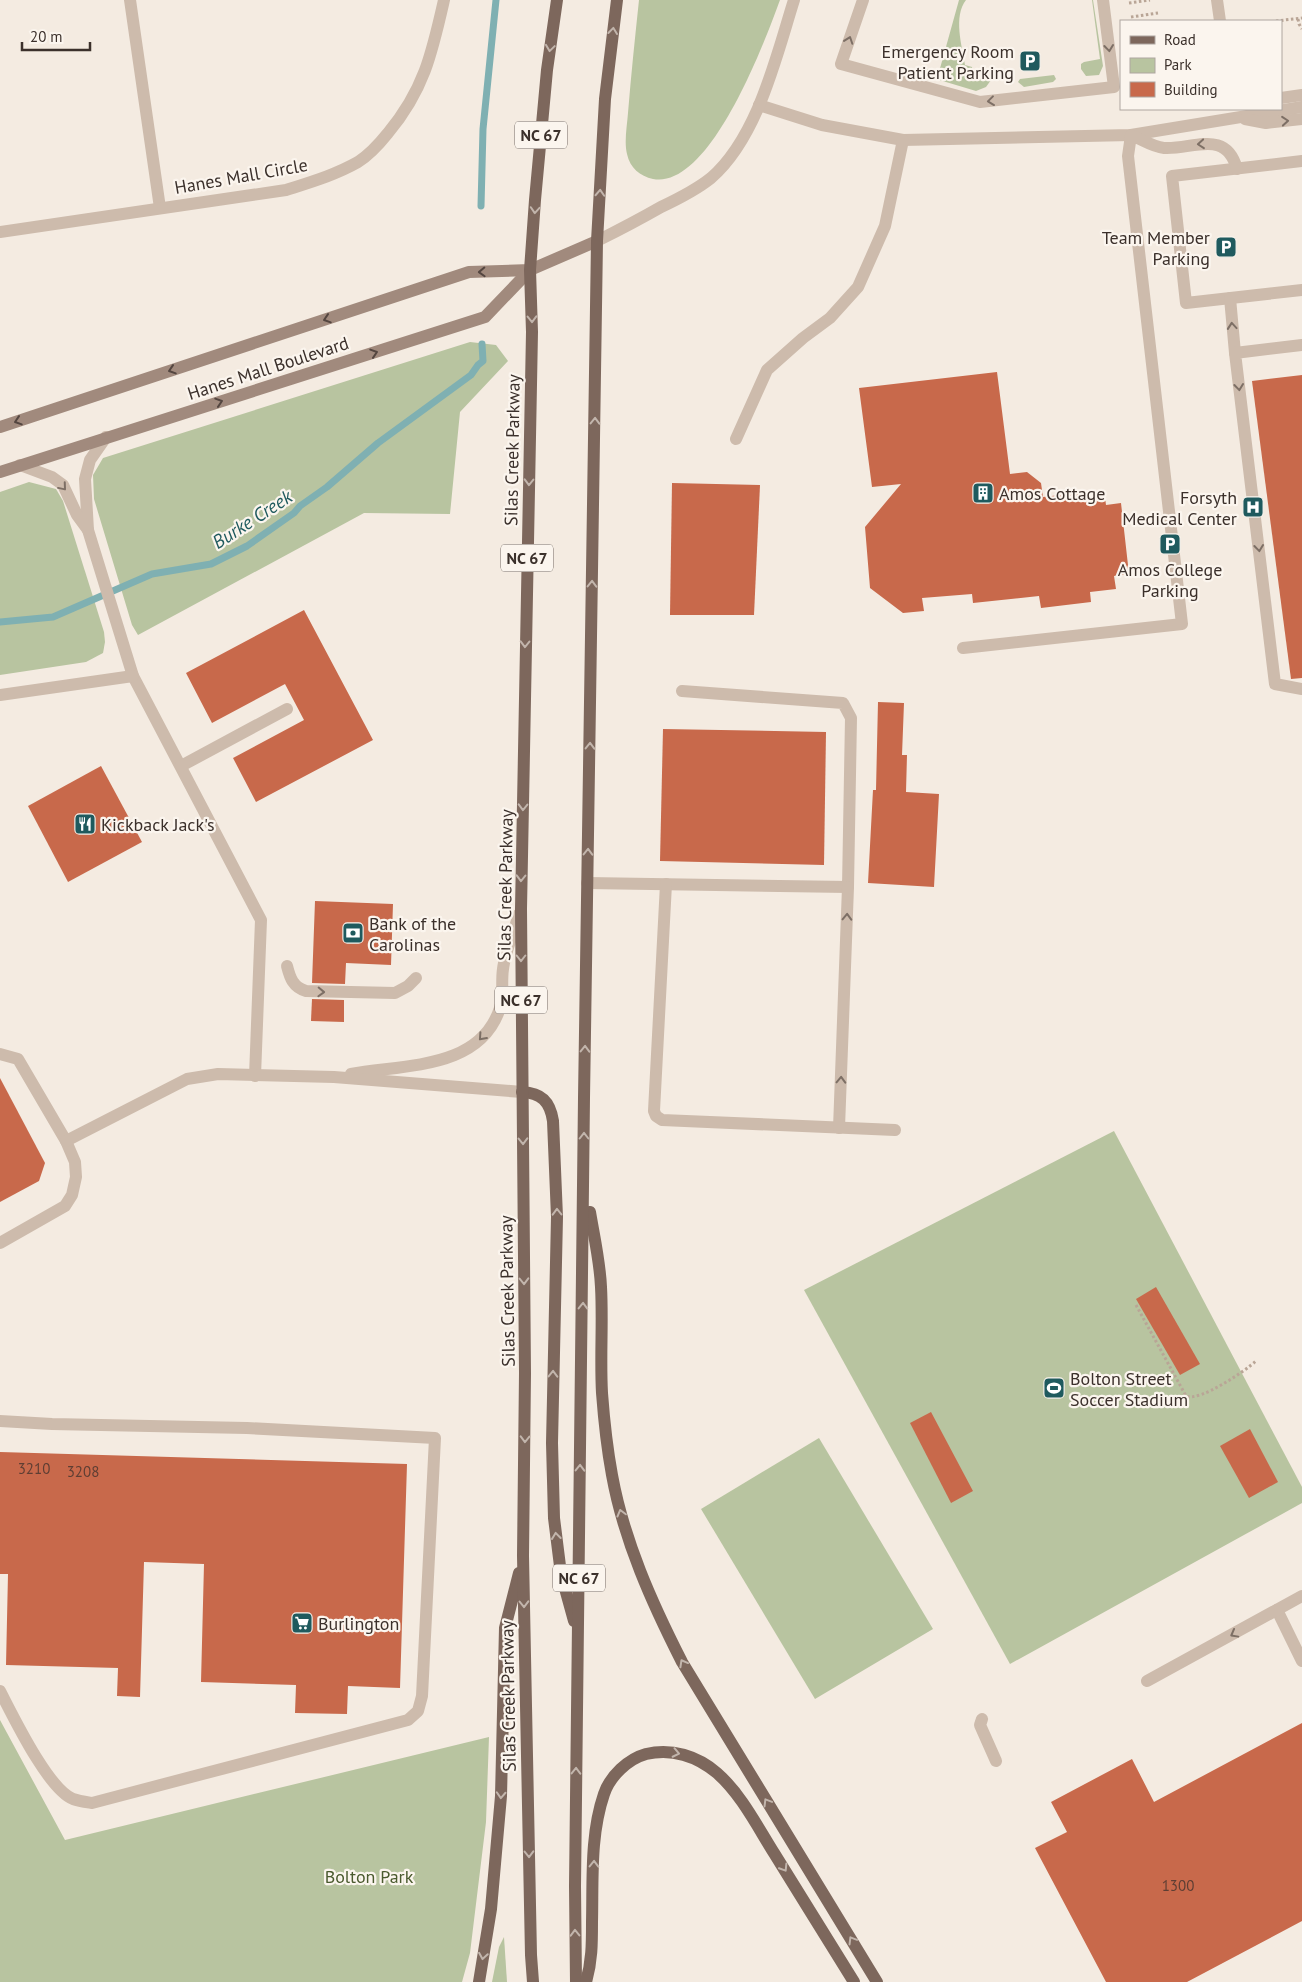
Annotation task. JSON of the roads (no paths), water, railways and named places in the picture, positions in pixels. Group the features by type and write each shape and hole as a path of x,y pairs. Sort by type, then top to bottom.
{"main road":[{"name":"Silas Creek Parkway","path":"533,1982 530,1955 523,1556 526,1373 521,909 532,342 530,270 547,70 557,0"},
{"name":"NC 67","path":"576,1982 575,1886 578,1635 597,241 604,99 617,0"},
{"name":"Hanes Mall Boulevard","path":"0,427 469,272 530,270 597,241"},
{"name":"Hanes Mall Boulevard","path":"0,472 485,317 530,270"},
{"path":"522,1092 535,1093 544,1099 550,1109 553,1121 557,1218 553,1424 554,1518 561,1574 578,1635"},
{"path":"584,1173 601,1286 602,1393 607,1442 618,1500 636,1560 656,1610 682,1662 878,1982"},
{"path":"478,1982 491,1909 501,1796 505,1628 523,1556"},
{"path":"586,1982 592,1962 594,1849 597,1818 604,1792 613,1777 631,1761 642,1755 665,1751 688,1756 707,1766 724,1780 755,1823 854,1982"}],"lane":[{"path":"130,0 160,208"},
{"name":"Hanes Mall Circle","path":"0,232 286,190 324,179 359,161 385,137 416,95 429,62 444,0"},
{"path":"597,241 687,194 711,178 729,158 746,132 759,105 794,0"},
{"path":"862,0 841,64 980,102 1114,87 1103,0"},
{"path":"1217,0 1220,20"},
{"path":"1282,98 1302,94"},
{"path":"759,105 822,125 903,140 1131,135 1246,110"},
{"path":"1282,109 1302,107"},
{"path":"1232,113 1267,110"},
{"path":"1232,113 1266,123 1302,119"},
{"path":"1131,135 1163,148 1213,143 1223,147 1228,152 1237,168"},
{"path":"963,648 1182,624 1128,156 1131,135"},
{"path":"736,439 767,370 803,338 830,318 858,287 885,226 903,140"},
{"path":"1302,161 1172,176 1186,303 1302,290"},
{"path":"1230,298 1275,684 1302,689"},
{"path":"1235,353 1302,345"},
{"path":"106,437 90,460 85,479 88,530 133,676 261,920 255,1076"},
{"path":"20,465 52,477 63,485 88,530"},
{"path":"0,695 133,676"},
{"path":"682,691 843,703 851,718 848,887 839,1128"},
{"path":"181,766 287,709"},
{"path":"588,884 848,887"},
{"path":"666,884 654,1111 656,1116 662,1120 895,1130"},
{"path":"334,1077 439,1061 456,1055 483,1038 501,1007 503,968 521,909"},
{"path":"287,966 293,983 299,989 306,991 395,993 408,986 416,978"},
{"path":"0,1054 18,1060 66,1141 75,1162 76,1170 72,1194 64,1206 0,1243"},
{"path":"66,1141 187,1079 218,1074 334,1077 522,1092"},
{"path":"0,1421 52,1424 247,1428 435,1438 422,1696 418,1711 408,1720 92,1803 72,1798 50,1778 0,1691"},
{"path":"1146,1682 1302,1596"},
{"path":"1277,1610 1302,1661"},
{"path":"982,1719 980,1725 996,1761"}],"waterway":[{"path":"481,206 483,129 496,0"},
{"name":"Burke Creek","path":"0,622 53,617 152,574 211,564 247,546 294,513 300,506 327,487 378,443 471,375 483,361 482,344"}],"place":[{"name":"Emergency Room Patient Parking","path":"1030,61"},
{"name":"Team Member Parking","path":"1226,247"},
{"name":"Amos Cottage","path":"983,493"},
{"name":"Forsyth Medical Center","path":"1253,507"},
{"name":"Amos College Parking","path":"1170,544"},
{"name":"Kickback Jack's","path":"85,824"},
{"name":"Bank of the Carolinas","path":"353,933"},
{"name":"Bolton Street Soccer Stadium","path":"1054,1388"},
{"name":"Burlington","path":"302,1623"}],"park label":[{"name":"Bolton Park","path":"369,1876"}]}
